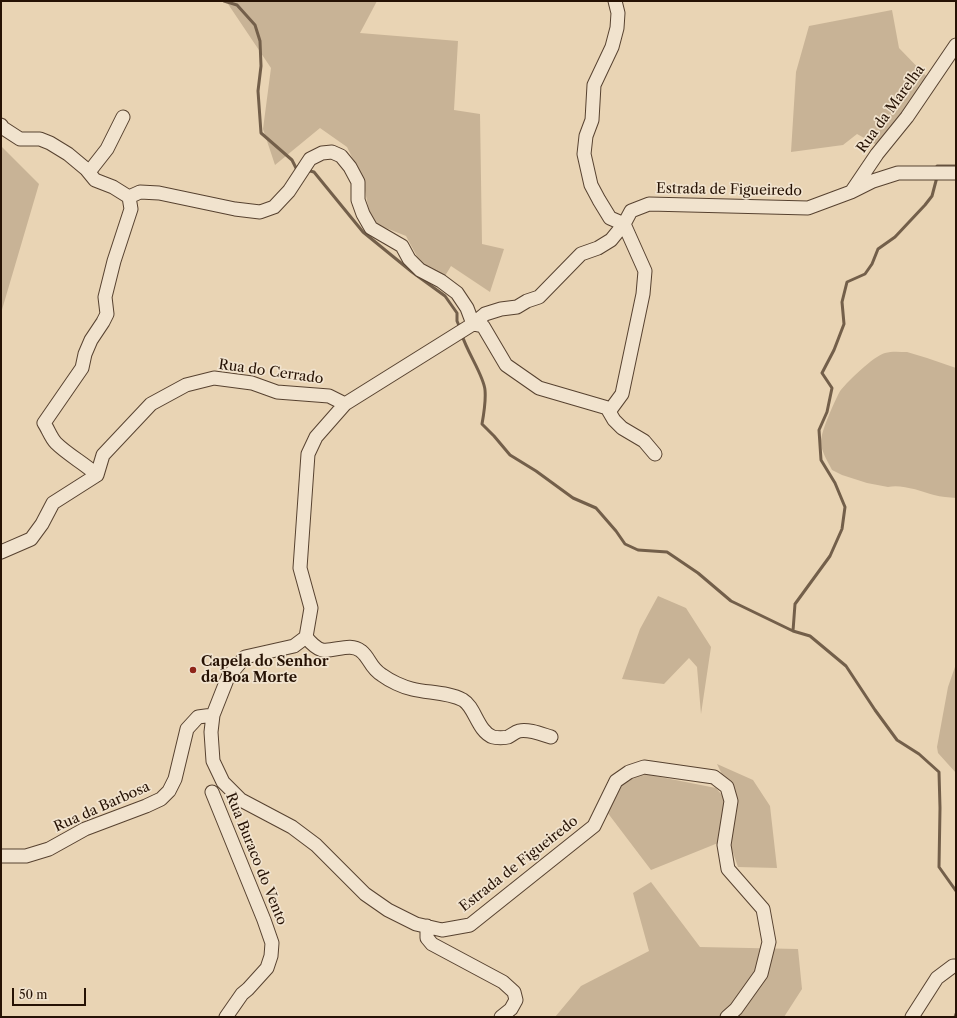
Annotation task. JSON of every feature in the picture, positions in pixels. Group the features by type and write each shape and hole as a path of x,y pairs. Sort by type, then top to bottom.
{"street":[{"path":"551,737 528,731 518,731 507,737 493,737 485,732 464,700 448,695 411,689 375,671 366,656 360,650 352,647 321,650 313,645 306,637 311,608 300,568 308,454 316,437 345,404 470,327 483,326 506,365 539,388 611,409 622,394 643,294 645,271 624,224 610,218 599,200 591,184 584,154 586,136 592,120 594,85 612,47 617,28 618,13 615,1"},
{"name":"Rua da Marelha","path":"851,192 877,154 907,117 956,45"},
{"path":"89,172 107,149 123,118"},
{"path":"1,124 3,128 20,139 40,139 68,154 89,172 95,180 113,187 129,197 131,209 116,254 105,297 107,314 91,340 85,354 82,368 44,423 55,442 74,458 97,474 53,502 42,524 31,539 1,552"},
{"path":"129,197 140,192 159,193 235,209 260,212 274,207 289,191 310,159 322,153 332,152 341,156 350,167 358,182 358,200 363,214 371,228 402,246 409,259 420,270 441,281 457,293 467,308 470,327"},
{"name":"Estrada de Figueiredo","path":"470,327 485,314 501,309 517,307 527,301 539,297 581,254 598,248 611,240 624,224 631,211 648,204 808,208 851,192 873,181 898,173 952,173"},
{"name":"Rua do Cerrado","path":"97,474 102,455 151,404 186,385 214,378 252,383 277,392 329,396 345,404"},
{"path":"607,408 614,420 622,428 644,442 655,454"},
{"name":"Estrada de Figueiredo","path":"306,637 294,646 245,657 228,676 212,715 211,732 213,761 223,782 241,800 292,827 316,845 365,894 388,910 416,924 442,930 470,925 594,826 616,781 629,772 644,767 714,777 727,787 732,801 724,845 728,869 763,909 769,942 761,974 736,1009 727,1017"},
{"name":"Rua da Barbosa","path":"1,856 26,856 49,849 85,829 161,799 169,791 175,778 187,730 198,717 212,715"},
{"name":"Rua Buraco do Vento","path":"212,792 272,943 271,956 267,968 242,994 226,1017"},
{"path":"427,926 427,938 432,944 503,982 514,992 516,1000 511,1009 501,1017"},
{"path":"912,1017 937,978 953,966 956,966"}],"shaded area":[{"path":"226,1 377,1 360,33 458,41 454,110 480,114 482,244 504,249 490,292 451,266 445,276 420,262 406,236 371,222 363,180 347,147 320,128 275,165 263,129 271,68"},
{"path":"892,10 899,48 928,78 890,130 877,145 857,134 843,145 791,152 796,72 809,26"},
{"path":"1,146 39,184 1,313"},
{"path":"890,352 907,352 956,368 956,498 937,496 905,487 888,487 867,483 842,475 832,470 822,449 821,442 823,431 828,417 839,393 847,383 860,370 880,355"},
{"path":"658,596 686,608 711,647 701,714 697,667 689,658 664,684 622,679 640,629"},
{"path":"956,664 956,773 938,753 937,747 948,687"},
{"path":"717,764 753,780 770,806 777,868 738,867 730,844 736,803"},
{"path":"640,773 716,788 727,801 718,843 651,870 607,812 625,779"},
{"path":"651,882 700,947 798,949 802,989 784,1017 555,1017 581,986 649,951 633,893"}],"waterway":[{"path":"224,1 237,5 255,25 260,41 261,66 258,91 261,133 292,160 296,168 299,169"},
{"path":"937,169 937,166 956,166"},
{"path":"306,170 314,172 363,232 412,272 445,296 457,313 457,321 460,328"},
{"path":"793,631 795,604 830,556 842,529 845,507 835,483 821,460 819,430 827,412 832,388 822,373 834,350 844,324 842,302 847,282 865,274 872,264 878,249 895,237 925,205 932,196 937,177"},
{"path":"462,335 484,384 485,398 482,424 510,455 536,471 573,498 596,508 625,544 638,550 667,552 698,573 731,601 793,631 810,636 846,666 897,740 919,754 939,772 939,867 956,891"}],"place":[{"name":"Capela do Senhor da Boa Morte","path":"193,670"}]}
